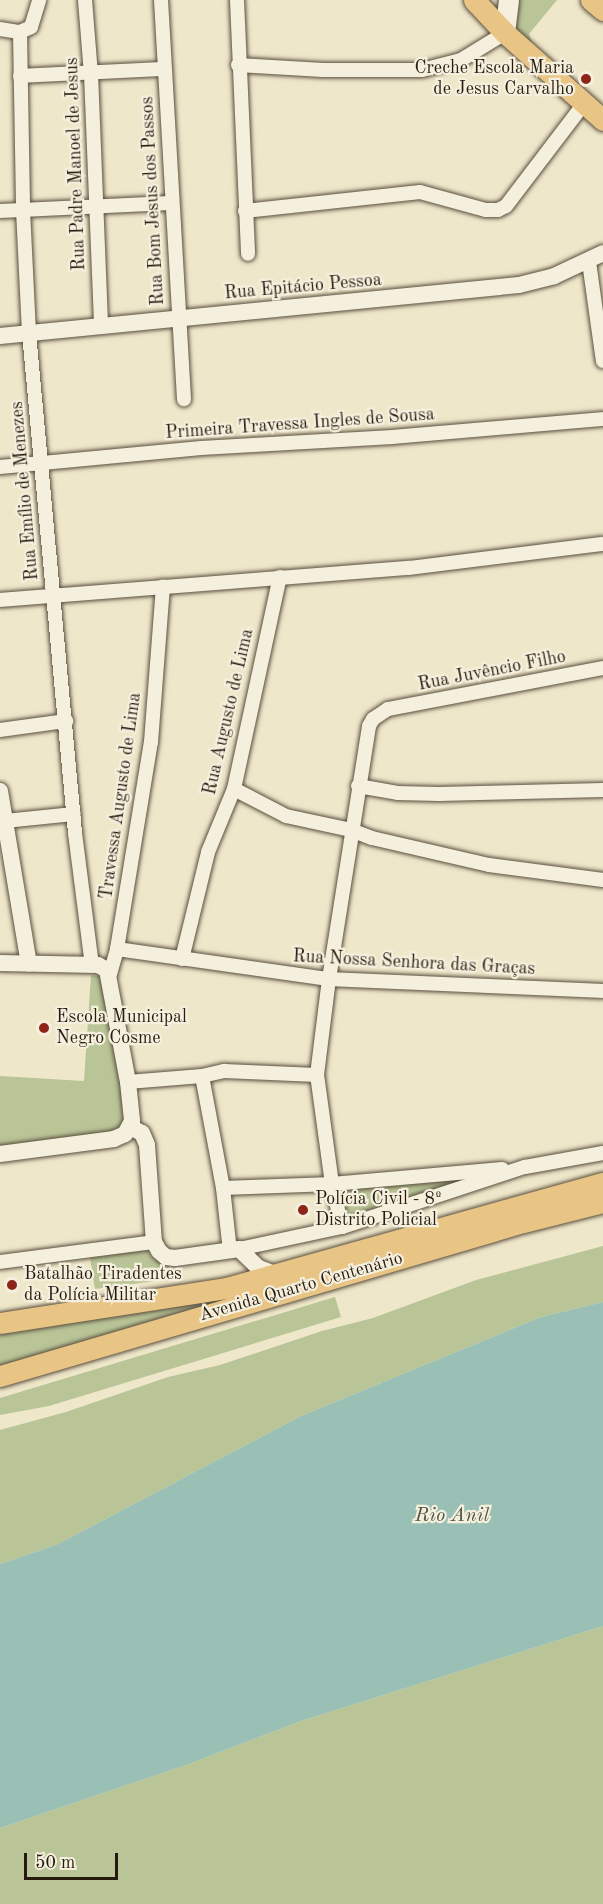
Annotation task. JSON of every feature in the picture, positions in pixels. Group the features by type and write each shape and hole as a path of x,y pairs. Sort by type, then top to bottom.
{"main road":[{"path":"474,0 505,33 583,105 603,120"},
{"path":"505,33 509,0"},
{"name":"Avenida Quarto Centenário","path":"0,1323 240,1284 603,1183"},
{"name":"Avenida Quarto Centenário","path":"0,1376 541,1217 603,1202"}],"street":[{"path":"0,29 20,32 33,23 39,0"},
{"name":"Rua Padre Manoel de Jesus","path":"86,0 101,326"},
{"name":"Rua Bom Jesus dos Passos","path":"161,0 170,203 184,399"},
{"path":"237,0 238,65 248,254"},
{"name":"Rua Emílio de Menezes","path":"20,32 23,210 29,333 74,814 92,965"},
{"path":"238,65 334,70 422,70 461,60 505,33"},
{"path":"20,76 165,69"},
{"path":"245,212 420,192 486,210 498,210 506,206 583,105"},
{"path":"0,211 170,203"},
{"path":"596,257 603,361"},
{"name":"Rua Epitácio Pessoa","path":"0,336 519,285 554,276 596,257"},
{"name":"Primeira Travessa Ingles de Sousa","path":"0,467 201,448 393,437 603,419"},
{"path":"0,600 53,594 409,568 603,544"},
{"name":"Rua Augusto de Lima","path":"182,959 208,852 234,789 280,577"},
{"name":"Travessa Augusto de Lima","path":"110,974 117,949 151,742 163,586"},
{"name":"Rua Juvêncio Filho","path":"358,786 369,726 372,719 388,709 603,668"},
{"path":"0,730 66,721"},
{"path":"342,1227 332,1184 317,1075 358,786 397,793 439,794 603,790"},
{"path":"234,789 286,816 351,830 372,838 489,865 603,880"},
{"path":"0,791 29,964"},
{"path":"5,821 74,814"},
{"name":"Rua Nossa Senhora das Graças","path":"117,949 329,979 603,991"},
{"path":"0,963 98,965 110,974 128,1082 130,1127 125,1134 114,1140 0,1154"},
{"path":"128,1082 202,1076 224,1071 317,1075"},
{"path":"202,1076 235,1250 245,1267 240,1284"},
{"path":"130,1127 142,1133 147,1145 154,1242 159,1251 170,1258 235,1250 342,1227 525,1167"},
{"path":"223,1188 332,1184 525,1167 603,1153"},
{"path":"0,1262 154,1242"},
{"path":"235,1250 263,1271 277,1275"}],"green space":[{"path":"514,0 557,0 529,34 535,51 518,35 514,25"},
{"path":"91,975 102,977 120,1065 125,1120 116,1130 109,1133 0,1148 0,1076 84,1081"},
{"path":"477,1177 353,1217 346,1209 342,1188"},
{"path":"603,1246 603,1302 541,1317 301,1416 58,1544 0,1564 0,1430 66,1412 168,1377 220,1365 322,1331 373,1318 476,1280"},
{"path":"146,1250 155,1260 168,1263 170,1279 95,1289 90,1257"},
{"path":"335,1297 341,1317 49,1406 0,1415 0,1398"},
{"path":"215,1298 212,1306 0,1367 0,1331"},
{"path":"603,1626 603,1904 0,1904 0,1828 189,1764 301,1721"}],"water":[{"name":"Rio Anil","path":"603,1302 603,1626 301,1721 189,1764 0,1828 0,1564 58,1544 301,1416 541,1317"}],"place":[{"name":"Creche Escola Maria de Jesus Carvalho","path":"586,79"},
{"name":"Escola Municipal Negro Cosme","path":"44,1028"},
{"name":"Polícia Civil - 8º Distrito Policial","path":"303,1210"},
{"name":"Batalhão Tiradentes da Polícia Militar","path":"12,1285"}]}
